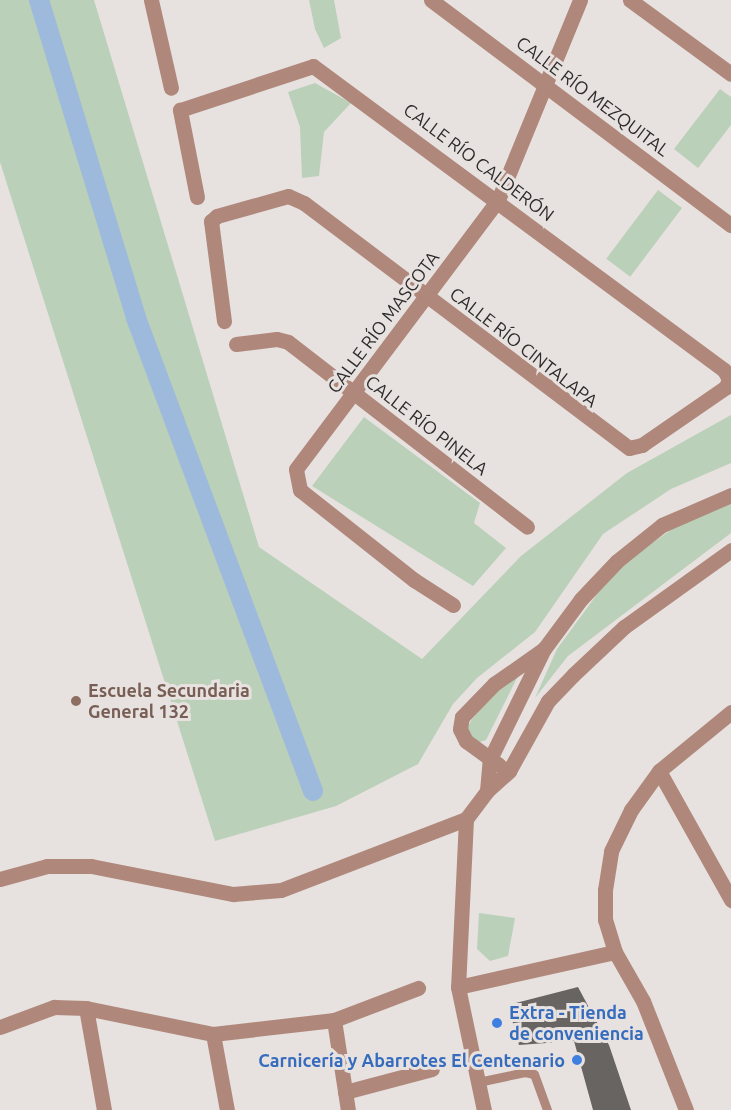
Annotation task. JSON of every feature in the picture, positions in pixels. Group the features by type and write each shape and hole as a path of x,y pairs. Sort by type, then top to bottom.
{"street":[{"path":"151,0 171,88"},
{"name":"CALLE RÍO MEZQUITAL","path":"431,0 731,225"},
{"name":"CALLE RÍO MASCOTA","path":"453,605 414,580 300,490 295,481 296,469 428,297 498,200 580,0"},
{"path":"630,0 731,74"},
{"name":"CALLE RÍO CALDERÓN","path":"197,196 180,110 313,66 498,200 724,370 729,379 726,387 642,445 629,448"},
{"name":"CALLE RÍO CINTALAPA","path":"224,321 211,221 217,216 288,196 304,203 629,448"},
{"name":"CALLE RÍO PINELA","path":"236,344 277,339 288,342 527,527"},
{"path":"487,791 490,759 544,649 581,599 617,561 662,525 731,495"},
{"path":"0,879 47,866 91,866 234,894 281,890 466,819 487,791 509,771 548,701 573,675 624,627 731,550"},
{"path":"509,771 465,741 460,729 462,717 507,673 544,649"},
{"path":"686,1110 643,1001 615,952 605,920 604,890 611,851 631,810 658,771 731,712"},
{"path":"658,771 731,900"},
{"path":"466,819 458,987 484,1110"},
{"path":"458,987 615,952"},
{"path":"0,1027 54,1007 86,1008 213,1034 334,1020 418,988"},
{"path":"86,1008 104,1110"},
{"path":"334,1020 348,1110"},
{"path":"213,1034 227,1110"},
{"path":"345,1092 432,1069"}],"lane":[{"path":"478,1082 525,1072 534,1074 547,1110"}],"green space":[{"path":"0,0 94,0 259,547 422,659 521,556 627,473 731,415 731,463 671,489 603,534 535,632 477,678 453,704 418,764 336,806 215,841 0,162"},
{"path":"309,0 334,0 341,38 324,48 315,29"},
{"path":"315,83 351,103 324,132 319,176 302,178 300,127 288,92"},
{"path":"720,89 731,97 731,125 698,168 674,149"},
{"path":"658,190 682,208 630,277 606,259"},
{"path":"364,417 480,503 474,523 506,548 473,586 312,486"},
{"path":"731,504 731,533 568,656 535,698 557,649 606,582 628,560 678,525"},
{"path":"518,676 486,740 477,743 467,728 472,719 492,696"},
{"path":"479,913 515,918 508,956 490,961 477,949"}],"building":[{"path":"578,987 609,1045 631,1110 593,1110 574,1041 519,1045 508,1005"}],"waterway":[{"path":"39,0 136,318 313,791"}],"place":[{"name":"Escuela Secundaria General 132","path":"76,701"},
{"name":"Extra - Tienda de conveniencia","path":"497,1023"},
{"name":"Carnicería y Abarrotes El Centenario","path":"577,1060"}]}
